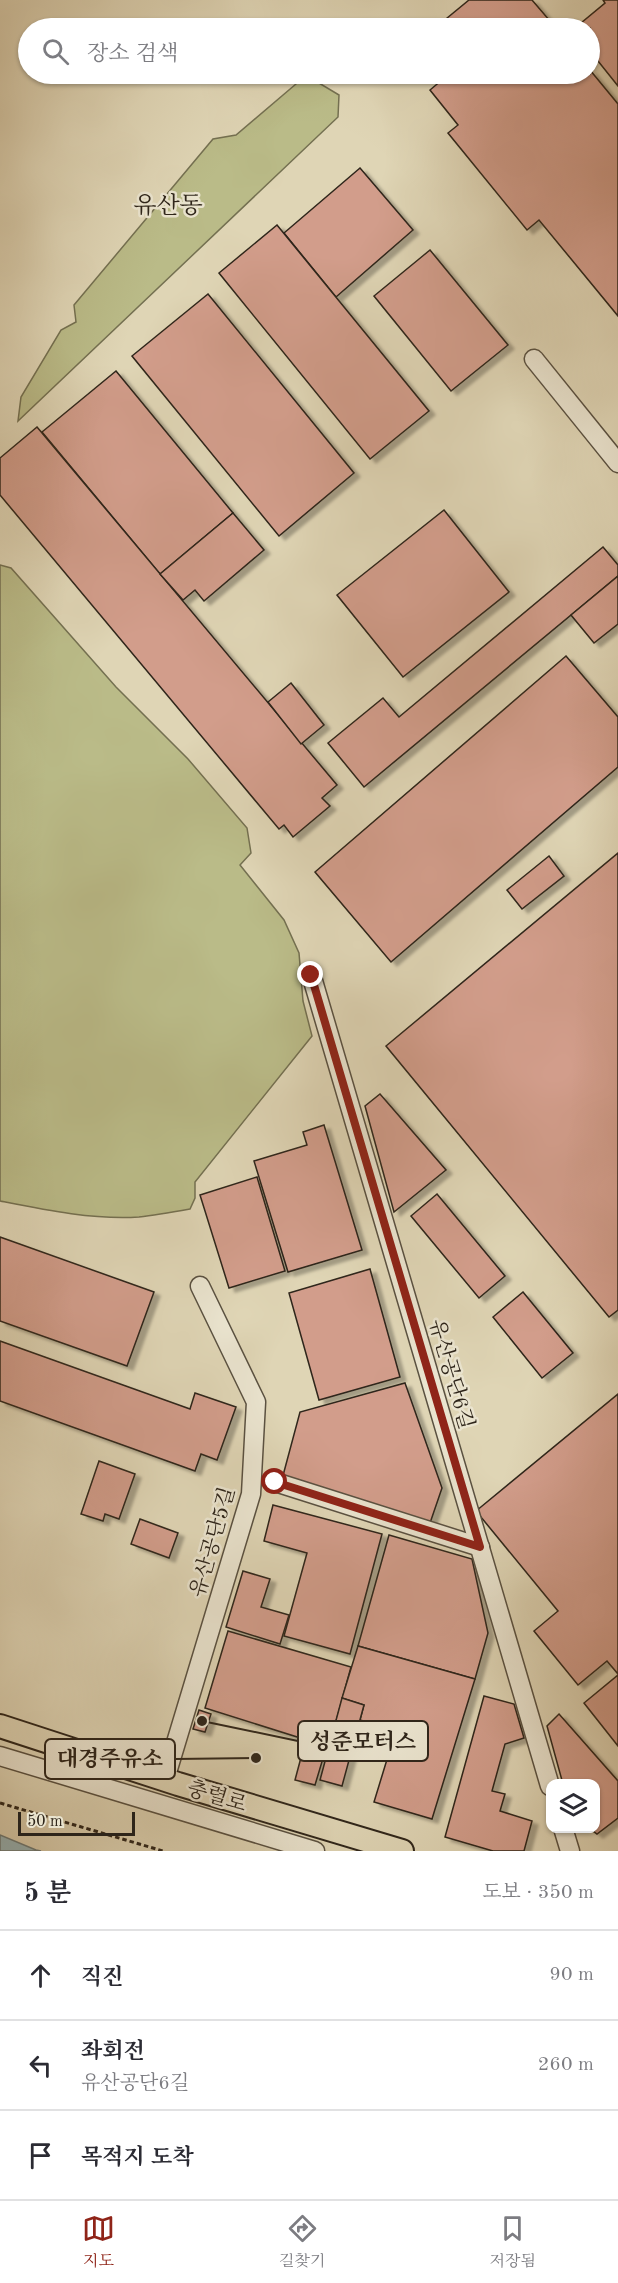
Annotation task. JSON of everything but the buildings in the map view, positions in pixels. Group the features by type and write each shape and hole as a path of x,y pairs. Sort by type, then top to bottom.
{"main road":[{"name":"충렬로","path":"0,1726 402,1851"}],"street":[{"path":"534,359 618,463"},
{"name":"유산공단6길","path":"311,975 548,1779"},
{"name":"유산공단5길","path":"165,1779 251,1494 256,1402 200,1286"},
{"path":"275,1482 480,1547"},
{"path":"0,1756 315,1851"},
{"path":"565,1833 570,1851"}],"path":[{"path":"0,1803 164,1851"}],"green space":[{"path":"296,84 321,84 339,95 338,117 18,421 21,397 61,330 76,322 74,305 213,139 236,135"},
{"path":"0,565 11,568 116,687 188,759 247,828 251,853 240,865 284,920 299,953 303,1001 312,1036 195,1182 195,1198 190,1209 122,1218 87,1216 0,1201"}],"water":[{"path":"0,1835 36,1850 41,1851 0,1851"}],"place":[{"name":"성준모터스","path":"202,1721"},
{"name":"대경주유소","path":"256,1758"}],"district":[{"name":"유산동","path":"168,205"}],"route":[{"path":"275,1482 480,1547 311,975"}]}
